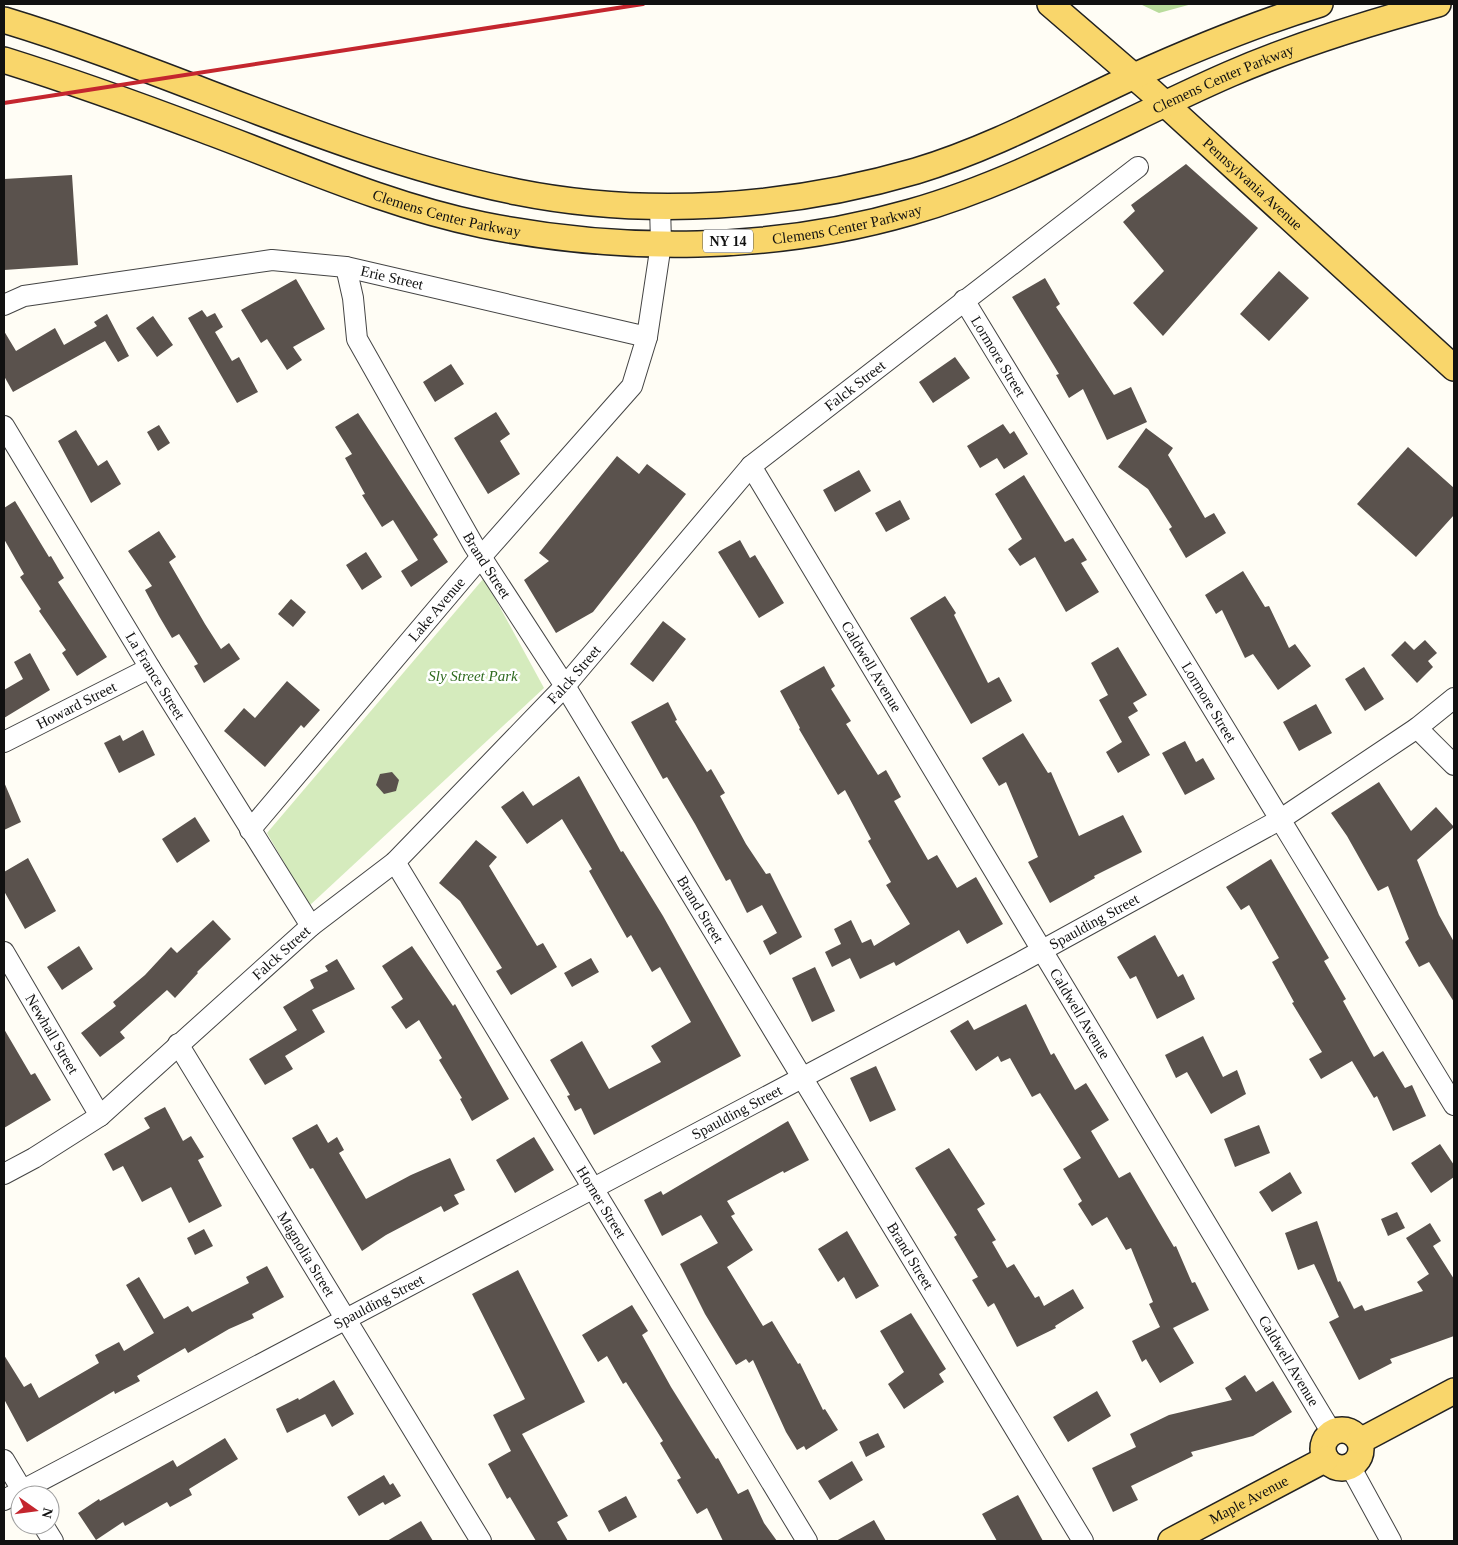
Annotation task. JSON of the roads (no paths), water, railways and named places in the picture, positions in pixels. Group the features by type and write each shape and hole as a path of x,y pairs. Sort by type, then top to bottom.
{"main road":[{"name":"Pennsylvania Avenue","path":"1050,4 1166,105 1454,368"},
{"path":"4,20 74,42 321,134 453,176 519,192 625,205 691,206 780,200 914,171 976,150 1028,128 1134,77 1246,28 1320,4"},
{"name":"Clemens Center Parkway","path":"4,60 204,130 329,179 405,204 481,224 564,238 630,244 703,243 780,237 827,230 910,213 1039,164 1230,74 1393,16 1438,4"},
{"path":"1360,1441 1454,1391"},
{"path":"1338,1429 1348,1430 1360,1441 1361,1452 1350,1466 1334,1466 1326,1459 1323,1446 1332,1433 1338,1429"},
{"name":"Maple Avenue","path":"1171,1541 1326,1459"}],"street":[{"name":"Falck Street","path":"4,1174 34,1158 100,1116 311,926 394,862 565,686 751,466 1138,167"},
{"path":"647,337 661,244 660,205"},
{"name":"Erie Street","path":"4,306 24,296 272,260 346,267 647,337"},
{"name":"Brand Street","path":"346,267 353,298 356,339 480,558 565,686 1083,1541"},
{"name":"Lormore Street","path":"964,300 1454,1105"},
{"name":"Lake Avenue","path":"250,830 480,558 632,386 647,337"},
{"name":"La France Street","path":"4,426 150,668 311,926"},
{"name":"Caldwell Avenue","path":"751,466 1332,1433"},
{"name":"Howard Street","path":"4,742 150,668"},
{"name":"Spaulding Street","path":"38,1485 346,1318 1042,951 1281,819 1417,728 1454,698"},
{"path":"1417,728 1454,765"},
{"name":"Horner Street","path":"394,862 807,1541"},
{"name":"Newhall Street","path":"4,952 100,1116"},
{"name":"Magnolia Street","path":"178,1044 481,1541"},
{"path":"4,1460 18,1485"},
{"path":"1350,1466 1391,1541"}],"railway":[{"path":"4,103 643,4"}],"park label":[{"name":"Sly Street Park","path":"473,676"}]}
